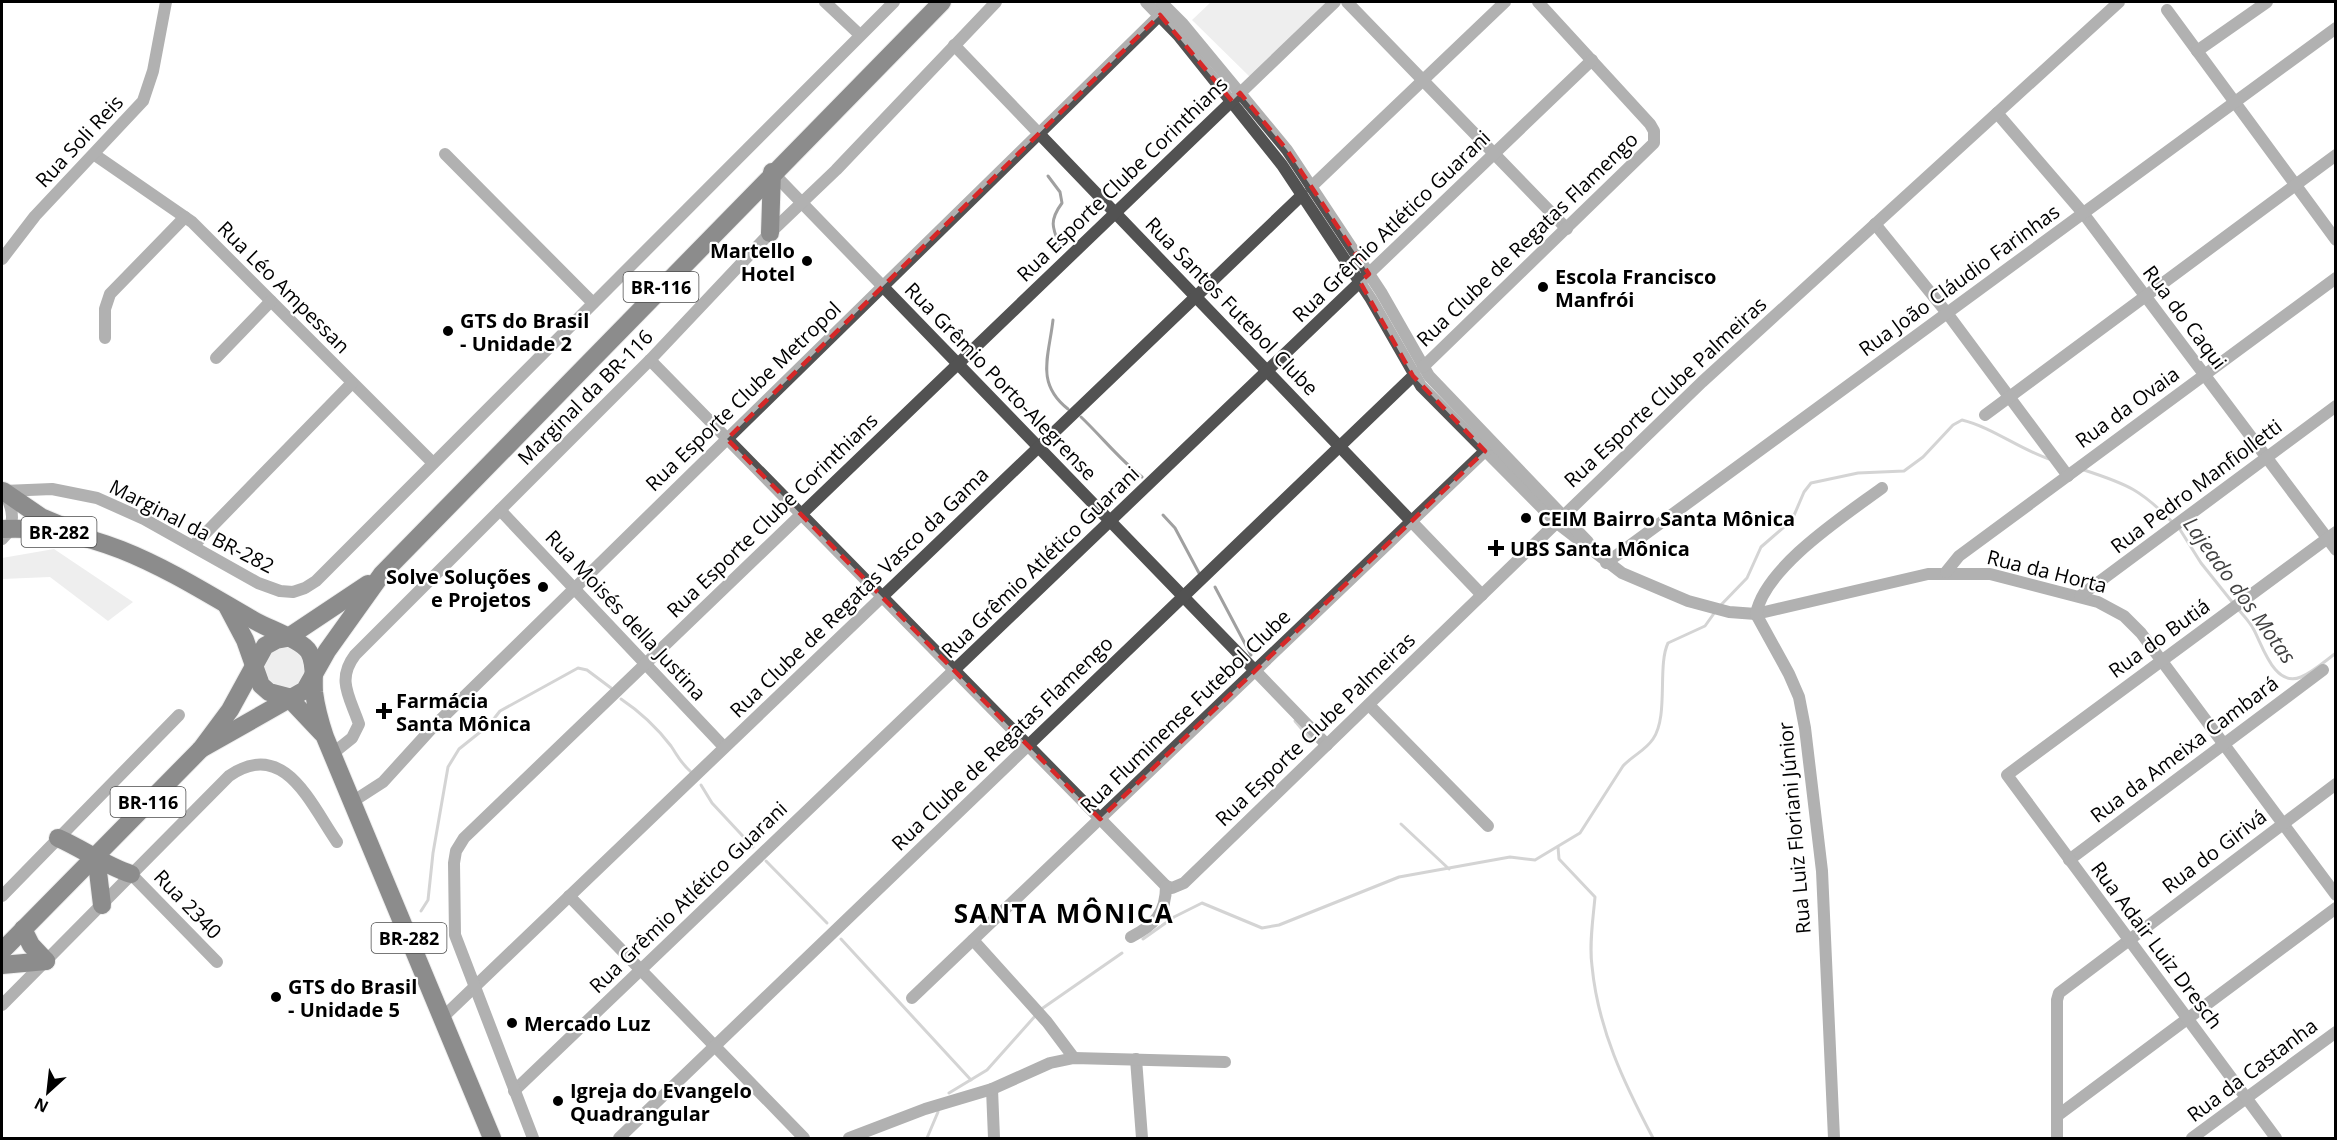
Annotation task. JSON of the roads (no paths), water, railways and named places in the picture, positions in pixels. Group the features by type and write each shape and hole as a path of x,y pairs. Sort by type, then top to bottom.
{"highway":[{"name":"BR-116","path":"201,749 288,697 305,690 314,673 382,574 772,172 942,2"},
{"path":"770,232 772,172"},
{"path":"739,207 759,215 770,232"},
{"path":"2,491 41,516 106,543"},
{"name":"BR-282","path":"4,532 46,530 106,543 155,563 287,638 299,642 308,650 314,661 316,706 325,737 492,1138"},
{"name":"BR-116","path":"2,951 201,749 230,710 255,666 258,655 265,646 276,640 287,638 382,574"},
{"name":"BR-282","path":"224,602 242,633 261,685 269,692 288,697 325,737"},
{"path":"58,837 96,855 117,870 131,874"},
{"path":"96,855 102,904"},
{"path":"70,881 102,904"},
{"path":"23,929 31,945 46,961"},
{"path":"2,964 46,961"}],"street":[{"name":"Rua Soli Reis","path":"2,259 35,216 143,101 153,71 166,2"},
{"path":"825,2 860,35"},
{"path":"434,463 894,2"},
{"name":"Marginal da BR-116","path":"332,754 352,738 359,724 344,680 348,664 650,360 770,232 836,170 996,2"},
{"path":"1146,2 1282,144 1307,191 1364,278 1418,372 1485,451 1606,562 1643,585 1713,608 1756,614 1763,595 1798,553 1882,488"},
{"path":"1161,2 1236,97"},
{"name":"Rua Esporte Clube Corinthians","path":"533,1138 473,987 455,935 454,863 456,851 464,838 1335,2"},
{"path":"1347,2 1567,229"},
{"name":"Rua Clube de Regatas Vasco da Gama","path":"442,1017 1505,2"},
{"path":"1538,2 1592,60"},
{"name":"Rua Esporte Clube Palmeiras","path":"1166,886 1172,888 1184,883 1702,381 2119,2"},
{"path":"2197,51 2266,2"},
{"path":"2168,10 2336,240"},
{"name":"Rua Esporte Clube Metropol","path":"352,802 383,782 433,727 1160,15"},
{"name":"Rua João Cláudio Farinhas","path":"1606,562 2336,28"},
{"name":"Rua Santos Futebol Clube","path":"954,45 1482,595"},
{"name":"Rua Clube de Regatas Flamengo","path":"619,1138 1651,149 1655,138 1650,124 1592,60"},
{"name":"Rua Grêmio Atlético Guarani","path":"514,1091 1592,60"},
{"name":"Rua do Caqui","path":"1997,113 2083,213 2266,458 2331,536 2336,550"},
{"path":"445,153 593,303"},
{"name":"Rua Léo Ampessan","path":"94,154 185,217 434,463"},
{"path":"1985,415 2336,155"},
{"name":"Rua Grêmio Porto-Alegrense","path":"772,172 1327,745"},
{"path":"105,338 105,309 110,294 185,217"},
{"path":"1875,224 1947,313 2064,468"},
{"name":"Rua da Ovaia","path":"1946,573 1959,556 2064,468 2082,465 2336,278"},
{"path":"216,358 272,301"},
{"path":"650,360 1166,886 1166,900 1161,916 1131,937"},
{"path":"1418,372 1435,384 1561,519"},
{"path":"193,546 352,383"},
{"name":"Rua Pedro Manfiolletti","path":"2080,596 2336,406"},
{"name":"Rua Fluminense Futebol Clube","path":"912,998 1485,451"},
{"name":"Marginal da BR-282","path":"2,491 52,489 97,498 144,519 268,588 293,592 316,581 434,463"},
{"path":"2,491 12,511 4,532"},
{"name":"Rua Moisés della Justina","path":"500,510 724,747"},
{"name":"Rua do Butiá","path":"2007,775 2331,536"},
{"name":"Rua da Horta","path":"1756,614 1909,578 1946,573 1990,574 2098,602 2124,616 2162,661 2336,895"},
{"name":"Rua Luiz Floriani Júnior","path":"1756,614 1799,697 1805,728 1822,871 1834,1138"},
{"name":"Rua da Ameixa Cambará","path":"2069,860 2323,670"},
{"path":"1369,705 1488,826"},
{"path":"2,896 179,715"},
{"path":"2,1005 229,776 254,763 267,763 280,767 293,778 337,842"},
{"name":"Rua Adair Luiz Dresch","path":"2007,775 2276,1138"},
{"name":"Rua do Girivá","path":"2057,1116 2057,1000 2059,993 2336,784"},
{"name":"Rua 2340","path":"131,874 217,962"},
{"path":"569,896 804,1138"},
{"path":"2057,1138 2057,1116 2336,908"},
{"path":"973,940 1047,1022 1074,1058"},
{"name":"Rua da Castanha","path":"2192,1138 2336,1032"},
{"path":"849,1138 925,1109 992,1089 1050,1063 1074,1058 1225,1062"},
{"path":"1136,1059 1142,1138"},
{"path":"992,1089 994,1138"}],"waterway":[{"path":"1048,176 1060,192 1062,203 1053,221 1061,249"},
{"path":"1053,320 1047,357 1048,379 1051,389 1068,409"},
{"path":"1081,417 1142,477"},
{"name":"Lajeado dos Motas","path":"1719,607 1747,578 1761,547 1792,520 1804,492 1811,483 1858,473 1904,471 1923,457 1953,425 1962,420 1985,428 2052,460"},
{"name":"Lajeado dos Motas","path":"2084,470 2123,484 2152,503 2174,524"},
{"path":"1163,515 1175,528 1199,573"},
{"name":"Lajeado dos Motas","path":"2179,528 2201,563 2233,603"},
{"path":"1215,587 1251,655"},
{"name":"Lajeado dos Motas","path":"2237,608 2252,627 2271,664 2284,677 2292,679 2301,677 2336,653"},
{"name":"Lajeado dos Motas","path":"1143,939 1174,917 1202,903 1262,928 1279,925 1399,877 1510,857 1535,860 1580,833 1623,766 1653,739 1661,718 1663,664 1668,643 1705,626 1715,612"},
{"path":"421,911 428,900 433,853 448,767 459,749 489,725 500,711 578,668 587,670 611,688"},
{"path":"621,699 654,727 691,772"},
{"path":"1295,721 1312,741"},
{"path":"701,785 712,803 753,847"},
{"path":"1401,824 1449,869"},
{"path":"1558,847 1559,859 1595,897 1591,958 1600,1012 1614,1055 1653,1138"},
{"path":"766,861 827,923"},
{"path":"841,939 971,1080"},
{"name":"Lajeado dos Motas","path":"1040,1010 1122,953"},
{"name":"Lajeado dos Motas","path":"949,1093 987,1070 1036,1015"},
{"name":"Lajeado dos Motas","path":"927,1138 938,1112"}],"place":[{"name":"Martello Hotel","path":"807,261"},
{"name":"Escola Francisco Manfrói","path":"1543,287"},
{"name":"GTS do Brasil - Unidade 2","path":"448,331"},
{"name":"CEIM Bairro Santa Mônica","path":"1526,518"},
{"name":"UBS Santa Mônica","path":"1496,548"},
{"name":"Solve Soluções e Projetos","path":"543,587"},
{"name":"Farmácia Santa Mônica","path":"384,711"},
{"name":"GTS do Brasil - Unidade 5","path":"276,997"},
{"name":"Mercado Luz","path":"512,1023"},
{"name":"Igreja do Evangelo Quadrangular","path":"558,1101"}],"district":[{"name":"SANTA MÔNICA","path":"1064,913"}]}
